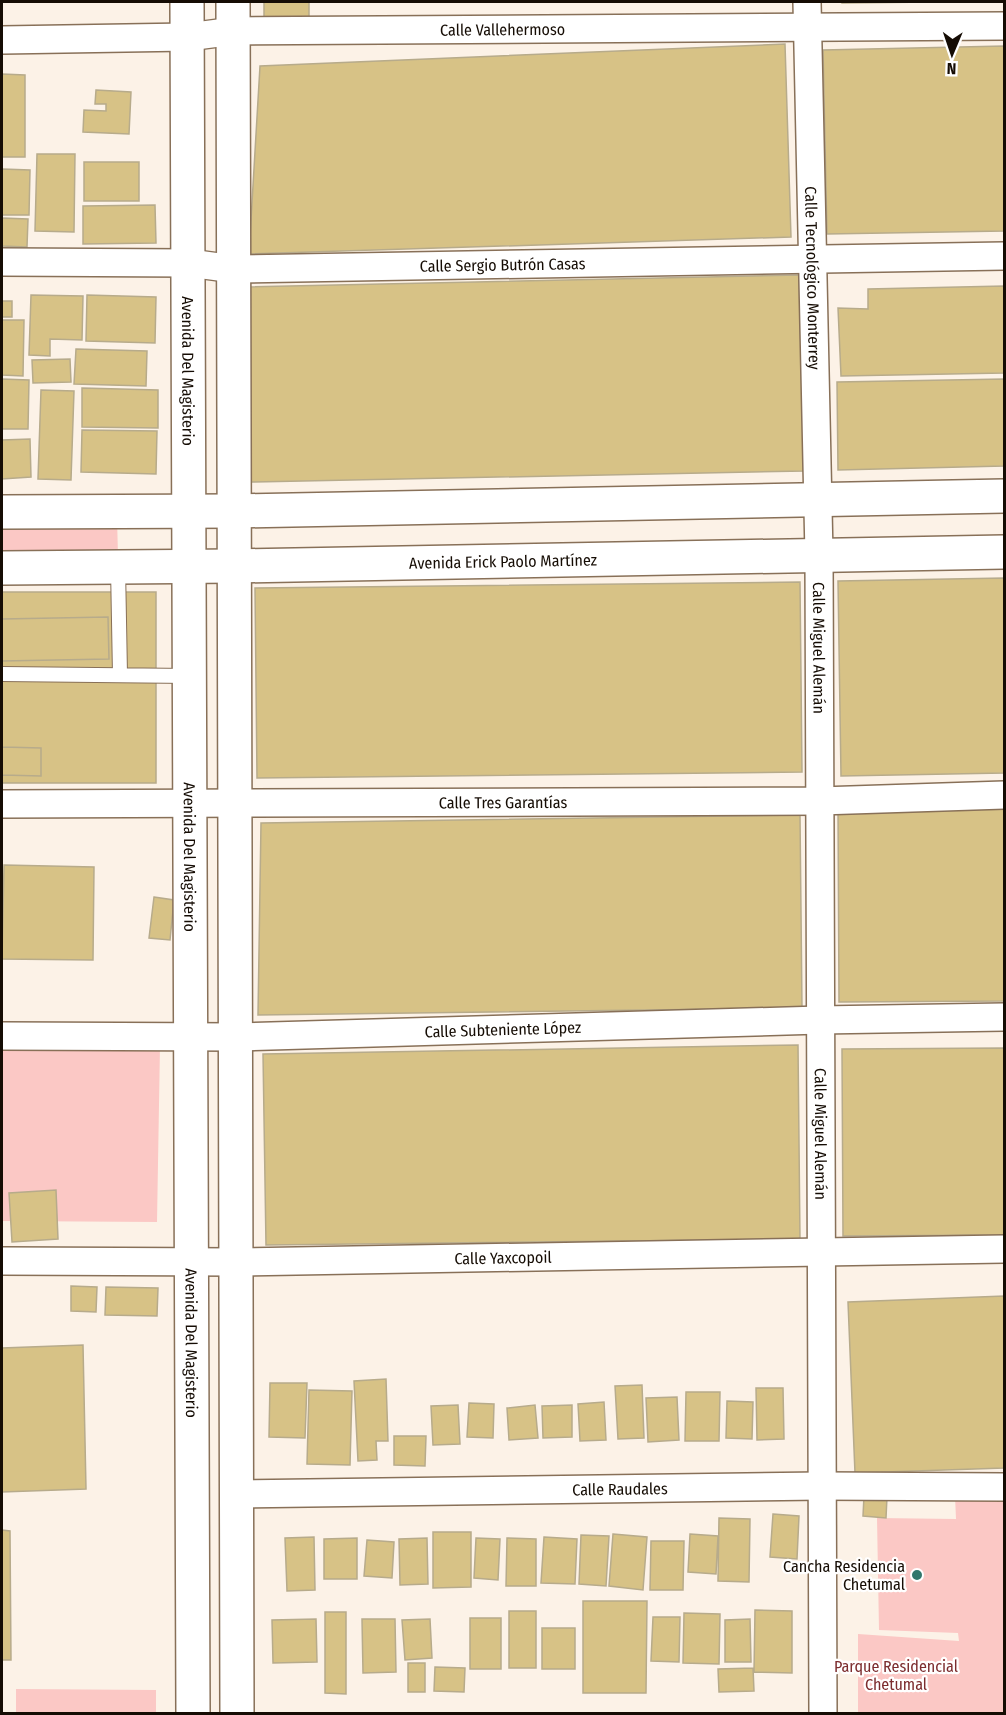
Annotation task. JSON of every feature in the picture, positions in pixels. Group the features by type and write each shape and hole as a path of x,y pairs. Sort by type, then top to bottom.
{"street":[{"name":"Avenida Del Magisterio","path":"187,2 193,1713"},
{"name":"Calle Vallehermoso","path":"2,40 188,37 234,16 807,14 1005,26"},
{"name":"Calle Tecnológico Monterrey","path":"807,14 819,555"},
{"path":"234,16 237,1713"},
{"name":"Calle Sergio Butrón Casas","path":"2,262 189,263 234,269 1005,256"},
{"path":"2,512 235,511 1005,496"},
{"name":"Avenida Erick Paolo Martínez","path":"2,568 189,567 1005,552"},
{"name":"Calle Miguel Alemán","path":"819,555 823,1713"},
{"name":"Calle Tres Garantías","path":"2,804 820,801 1005,795"},
{"name":"Calle Subteniente López","path":"2,1036 236,1037 820,1020 1005,1017"},
{"name":"Calle Yaxcopoil","path":"2,1261 236,1262 821,1251 1005,1250"},
{"name":"Calle Raudales","path":"236,1494 821,1486 1005,1487"}],"lane":[{"path":"118,567 120,675"},
{"path":"2,674 190,676"}],"green space":[{"path":"2,517 117,517 118,556 2,555"},
{"path":"160,1046 157,1222 2,1221 2,1047"},
{"name":"Parque Residencial Chetumal","path":"955,1496 1004,1496 1004,1713 858,1714 858,1634 959,1641 958,1633 879,1630 877,1518 956,1519"},
{"path":"16,1689 156,1690 156,1713 16,1713"}],"building":[{"path":"264,2 309,2 309,18 264,17"},
{"path":"842,2 934,2 842,3"},
{"path":"785,44 791,237 249,254 260,66"},
{"path":"1004,46 1004,231 827,234 823,50"},
{"path":"2,74 25,75 25,157 2,157"},
{"path":"96,90 131,92 129,134 83,132 84,110 106,111 106,104 95,104"},
{"path":"37,154 75,154 74,232 35,231"},
{"path":"84,162 139,162 139,201 84,201"},
{"path":"2,169 30,170 29,215 2,215"},
{"path":"155,205 156,243 83,244 83,206"},
{"path":"2,218 28,219 27,247 2,246"},
{"path":"799,275 804,471 250,482 246,287"},
{"path":"1004,286 1004,373 841,376 838,308 868,309 868,289"},
{"path":"31,295 83,296 82,340 50,339 50,356 29,355"},
{"path":"87,295 156,297 155,343 86,341"},
{"path":"2,301 12,301 12,317 2,317"},
{"path":"2,320 24,320 23,376 2,375"},
{"path":"76,349 147,351 146,386 74,384"},
{"path":"70,359 71,382 33,383 32,360"},
{"path":"2,379 29,380 28,429 2,429"},
{"path":"1004,379 1004,466 838,470 837,382"},
{"path":"82,388 158,390 158,428 82,427"},
{"path":"41,390 74,391 71,480 38,479"},
{"path":"82,430 157,431 156,474 81,472"},
{"path":"30,439 31,477 2,479 2,440"},
{"path":"1004,578 1004,773 841,776 838,581"},
{"path":"800,582 802,772 257,778 255,588"},
{"path":"2,592 156,592 156,783 2,783"},
{"path":"108,617 109,659 2,661 2,619"},
{"path":"2,747 41,748 41,776 2,775"},
{"path":"1004,806 1004,1001 839,1002 838,807"},
{"path":"800,815 802,1008 258,1015 261,823"},
{"path":"4,865 94,867 93,960 2,959"},
{"path":"154,897 174,900 170,940 149,938"},
{"path":"798,1045 800,1239 266,1245 263,1054"},
{"path":"1004,1048 1004,1235 843,1236 842,1049"},
{"path":"56,1190 58,1239 12,1242 9,1193"},
{"path":"71,1286 97,1287 96,1312 71,1311"},
{"path":"106,1287 158,1288 157,1316 105,1315"},
{"path":"1004,1296 1004,1468 855,1473 848,1302"},
{"path":"83,1345 86,1489 2,1492 2,1348"},
{"path":"386,1379 388,1441 376,1441 377,1460 358,1461 354,1381"},
{"path":"270,1383 307,1383 305,1438 269,1437"},
{"path":"642,1385 644,1438 618,1439 615,1386"},
{"path":"756,1388 783,1388 784,1439 757,1440"},
{"path":"309,1390 352,1391 350,1465 307,1464"},
{"path":"686,1392 720,1392 719,1441 685,1441"},
{"path":"677,1397 679,1440 648,1442 646,1398"},
{"path":"727,1401 753,1402 752,1439 726,1438"},
{"path":"604,1402 606,1440 580,1441 578,1404"},
{"path":"469,1403 494,1404 493,1438 467,1437"},
{"path":"458,1405 460,1444 433,1445 431,1406"},
{"path":"535,1405 538,1438 509,1440 507,1408"},
{"path":"572,1405 572,1437 543,1438 542,1406"},
{"path":"394,1436 426,1436 425,1466 394,1465"},
{"path":"864,1496 887,1497 886,1518 863,1516"},
{"path":"773,1514 799,1516 797,1559 770,1557"},
{"path":"719,1518 750,1519 749,1582 718,1581"},
{"path":"2,1530 10,1531 11,1660 2,1660"},
{"path":"433,1532 471,1532 471,1587 433,1588"},
{"path":"613,1534 647,1537 643,1590 609,1586"},
{"path":"690,1534 718,1536 716,1574 688,1572"},
{"path":"581,1535 609,1536 606,1586 579,1584"},
{"path":"314,1537 315,1590 287,1591 285,1538"},
{"path":"544,1537 577,1539 575,1584 541,1583"},
{"path":"357,1538 357,1579 324,1579 324,1539"},
{"path":"427,1538 428,1584 400,1585 399,1539"},
{"path":"476,1538 500,1539 498,1580 474,1578"},
{"path":"507,1538 536,1539 536,1586 506,1586"},
{"path":"367,1540 394,1542 392,1578 364,1576"},
{"path":"651,1541 684,1541 683,1590 650,1590"},
{"path":"583,1601 647,1601 646,1693 583,1693"},
{"path":"755,1610 792,1611 792,1673 754,1672"},
{"path":"509,1611 536,1611 536,1668 509,1668"},
{"path":"325,1612 346,1612 346,1694 325,1693"},
{"path":"684,1613 720,1614 719,1664 683,1663"},
{"path":"653,1617 680,1617 679,1662 651,1661"},
{"path":"470,1618 501,1618 501,1669 470,1669"},
{"path":"316,1619 317,1662 273,1663 272,1620"},
{"path":"362,1619 395,1619 396,1672 363,1673"},
{"path":"430,1619 432,1658 405,1660 402,1620"},
{"path":"750,1619 751,1662 725,1662 725,1620"},
{"path":"542,1628 575,1628 575,1669 542,1669"},
{"path":"408,1663 425,1663 425,1692 408,1692"},
{"path":"435,1667 465,1668 464,1692 434,1691"},
{"path":"753,1668 754,1691 719,1692 718,1669"}],"place":[{"name":"Cancha Residencia Chetumal","path":"917,1575"}]}
